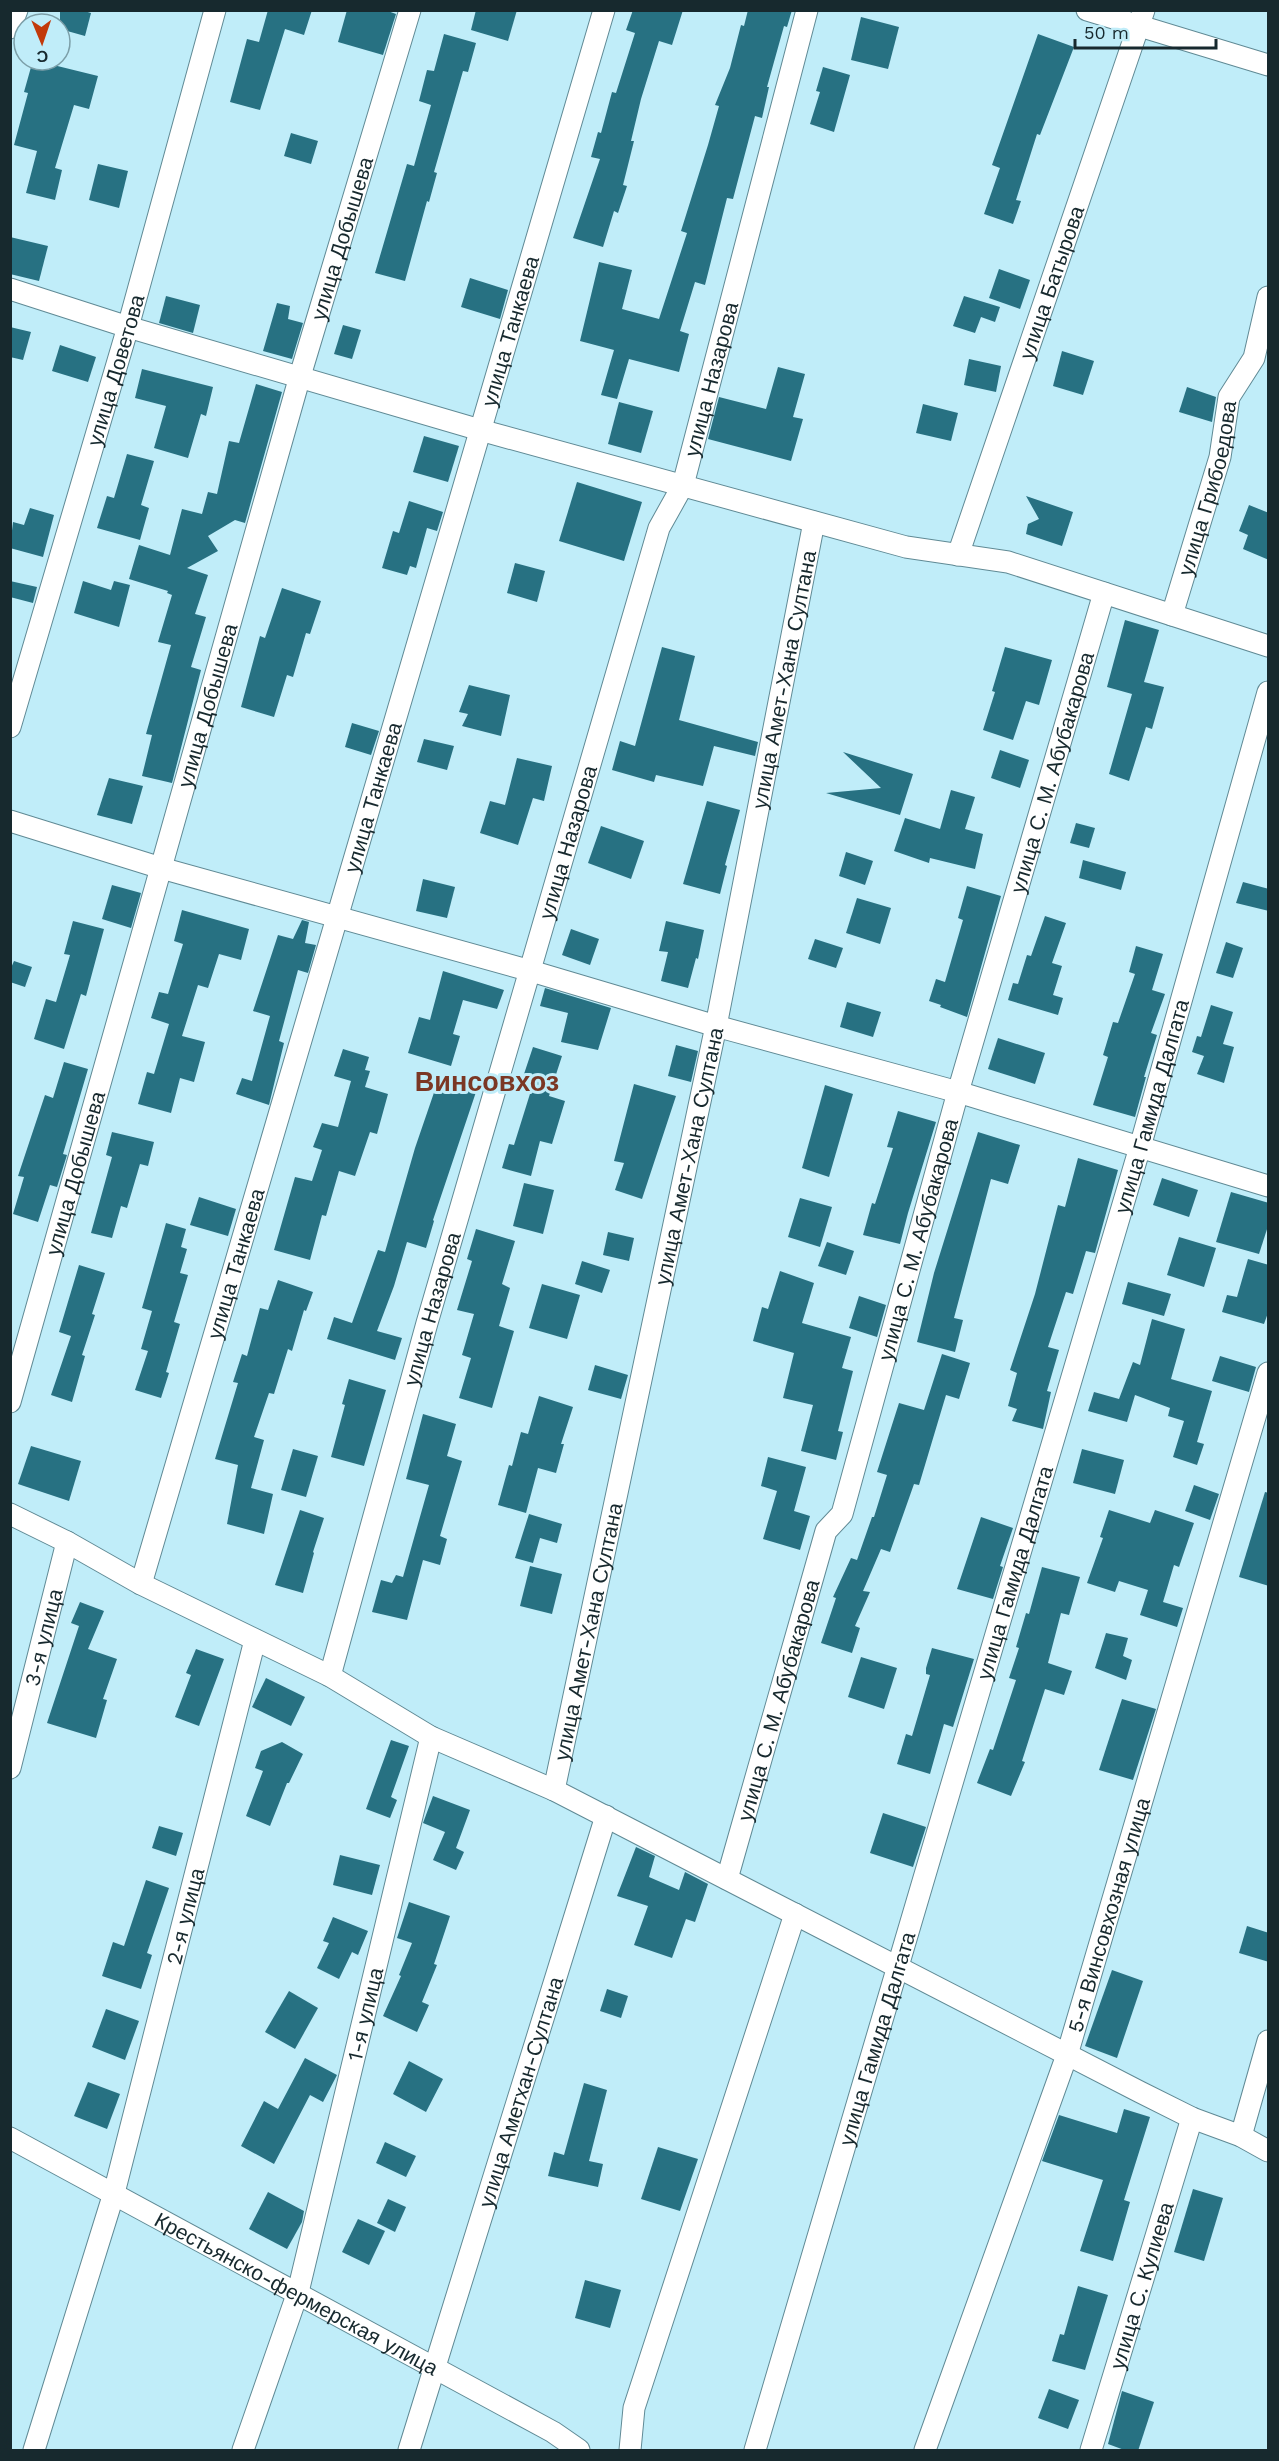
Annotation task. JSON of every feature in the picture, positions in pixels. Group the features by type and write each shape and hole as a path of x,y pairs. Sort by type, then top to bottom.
{"street":[{"path":"10,28 17,10"},
{"name":"улица Доветова","path":"10,727 128,327 215,10"},
{"name":"улица Добышева","path":"10,1402 300,376 410,10"},
{"name":"улица Танкаева","path":"141,1584 604,10"},
{"name":"улица Назарова","path":"330,1676 427,1323 659,528 683,485 807,10"},
{"path":"1087,10 1141,18 1269,65"},
{"name":"улица Батырова","path":"958,555 1141,18"},
{"path":"10,289 128,327 480,430 814,522 906,547 1008,562 1269,646"},
{"name":"улица Грибоедова","path":"1172,615 1220,457 1228,397 1254,358 1269,297"},
{"name":"улица Амет-Хана Султана","path":"554,1790 716,1026 814,522"},
{"name":"улица С. М. Абубакарова","path":"727,1879 826,1531 842,1514 958,1092 1104,593"},
{"name":"улица Гамида Далгата","path":"755,2451 1140,1147 1269,692"},
{"path":"10,821 161,868 531,971 716,1026 958,1092 1269,1186"},
{"name":"5-я Винсовхозная улица","path":"925,2451 1067,2055 1269,1373"},
{"path":"10,1514 67,1542 141,1584 330,1676 431,1737 554,1790 1067,2055 1192,2118 1241,2136 1269,2151"},
{"name":"3-я улица","path":"10,1768 67,1542"},
{"name":"2-я улица","path":"34,2451 114,2193 255,1640"},
{"name":"1-я улица","path":"243,2451 298,2292 431,1737"},
{"name":"улица Аметхан-Султана","path":"409,2451 606,1816"},
{"path":"630,2451 634,2409 795,1914"},
{"path":"1241,2136 1269,2041"},
{"name":"улица С. Кулиева","path":"1091,2451 1192,2118"},
{"name":"Крестьянско-фермерская улица","path":"10,2138 436,2368 550,2441 579,2451"}],"building":[{"path":"60,10 81,10 91,13 85,36 72,32 72,12 60,12"},
{"path":"268,10 312,10 304,35 285,29 260,110 230,102 247,39 259,42"},
{"path":"347,10 385,10 396,14 383,55 338,42"},
{"path":"476,10 517,10 508,41 471,30"},
{"path":"633,10 683,10 672,45 659,41 631,141 634,141 623,185 627,186 618,213 614,211 603,247 573,238 600,159 591,157 598,132 601,133 612,92 616,93 635,33 626,30"},
{"path":"748,10 792,10 787,27 784,26 767,87 769,87 762,118 755,116 733,199 727,198 705,285 695,282 680,331 689,334 679,372 629,359 617,399 601,395 614,350 580,341 599,262 632,270 622,309 659,319 687,233 681,231 719,106 715,105 730,68 741,25 744,26"},
{"path":"861,17 899,27 888,69 851,60"},
{"path":"444,34 476,43 468,72 463,71 434,172 437,173 429,202 427,201 405,281 375,273 407,164 414,166 431,105 419,101 427,70 434,71"},
{"path":"1038,34 1074,47 1040,135 1037,134 1016,200 1021,201 1013,224 984,214 1000,168 992,165"},
{"path":"823,67 850,75 834,132 810,124 820,92 816,91"},
{"path":"72,70 98,76 89,109 74,105 55,168 62,170 55,200 26,193 37,151 14,145 28,93 24,92 30,72 72,72"},
{"path":"291,133 318,141 311,164 284,156"},
{"path":"98,164 128,171 119,208 89,200"},
{"path":"10,237 48,246 39,281 10,274"},
{"path":"999,269 1030,280 1020,309 989,298"},
{"path":"470,278 508,290 500,319 461,307"},
{"path":"166,296 200,305 193,333 159,323"},
{"path":"964,296 1000,307 995,322 981,317 975,333 953,326"},
{"path":"277,303 290,306 288,319 303,323 292,359 263,351"},
{"path":"343,325 361,330 352,359 334,354"},
{"path":"10,327 31,332 23,360 10,357"},
{"path":"60,345 96,357 88,382 52,371"},
{"path":"1062,351 1094,361 1083,395 1053,386"},
{"path":"969,359 1001,366 996,392 964,385"},
{"path":"778,367 805,374 793,417 803,419 791,461 708,439 719,397 766,409"},
{"path":"142,369 213,387 206,416 201,414 188,458 154,448 166,406 135,398"},
{"path":"256,384 282,392 245,523 235,520 208,536 218,551 187,568 208,575 195,614 206,617 191,667 201,670 172,783 142,776 152,735 146,734 171,645 158,642 172,595 167,593 168,591 129,579 139,545 170,555 182,509 202,514 208,492 217,494 229,441 239,443"},
{"path":"1187,387 1216,397 1212,422 1179,412"},
{"path":"619,402 653,411 641,453 608,444"},
{"path":"923,404 958,413 951,441 916,433"},
{"path":"424,436 459,446 448,482 413,472"},
{"path":"127,454 154,461 141,505 149,508 140,540 97,528 107,496 114,498"},
{"path":"577,482 642,502 624,561 559,541"},
{"path":"1026,496 1073,512 1062,546 1026,534 1028,524 1039,519"},
{"path":"409,501 443,512 437,531 427,528 416,568 410,566 407,575 382,568 393,531 399,533"},
{"path":"1249,505 1269,513 1269,560 1243,549 1248,535 1239,531"},
{"path":"30,508 54,515 43,557 10,548 13,522 24,525"},
{"path":"515,563 545,571 537,602 507,593"},
{"path":"10,581 37,587 33,603 10,597"},
{"path":"83,581 111,590 114,581 130,585 119,627 74,613"},
{"path":"282,588 321,601 310,634 306,633 293,677 287,675 274,717 241,707 260,636 265,638"},
{"path":"1125,620 1159,630 1144,682 1164,687 1152,729 1146,727 1129,781 1109,774 1132,694 1107,687"},
{"path":"662,647 695,656 679,720 758,742 755,756 714,746 703,786 656,775 654,782 612,770 620,741 635,746"},
{"path":"1005,647 1052,660 1039,705 1026,701 1013,740 983,730 995,692 992,691"},
{"path":"469,685 510,695 501,736 462,726 468,714 459,712"},
{"path":"352,723 379,731 371,755 345,747"},
{"path":"424,739 454,746 447,770 417,762"},
{"path":"1000,750 1029,760 1020,788 991,778"},
{"path":"843,752 913,774 900,815 826,793 881,788"},
{"path":"517,758 552,766 544,801 533,798 518,845 480,833 490,801 505,805"},
{"path":"109,778 143,786 132,824 97,815"},
{"path":"951,790 975,797 965,829 983,834 975,869 930,858 929,863 894,851 905,818 940,829"},
{"path":"707,801 740,810 725,865 727,866 720,894 683,884"},
{"path":"1076,823 1095,828 1089,848 1070,843"},
{"path":"601,826 644,841 631,879 588,863"},
{"path":"846,852 873,861 865,885 839,876"},
{"path":"1083,860 1126,872 1121,890 1079,878"},
{"path":"423,879 455,887 447,918 416,911"},
{"path":"1243,882 1269,889 1269,911 1236,903"},
{"path":"112,885 141,893 131,928 102,919"},
{"path":"967,886 1001,896 967,1017 929,1001 936,979 945,982 963,920 958,918"},
{"path":"857,898 891,908 880,944 846,933"},
{"path":"182,910 249,929 241,960 219,954 208,988 198,985 182,1036 205,1042 194,1082 180,1078 171,1113 138,1104 147,1072 154,1074 169,1024 151,1018 159,992 168,994 183,944 174,941"},
{"path":"1045,916 1066,923 1052,963 1062,966 1053,995 1063,998 1058,1015 1008,1000 1013,983 1018,984 1027,955 1031,956"},
{"path":"302,920 309,922 305,943 316,945 308,973 298,970 279,1041 284,1043 269,1105 236,1094 242,1078 252,1081 270,1016 253,1011 278,935 293,939"},
{"path":"73,921 104,929 86,996 81,994 64,1049 34,1039 46,999 56,1002 70,955 64,954"},
{"path":"666,921 704,930 698,959 696,958 688,988 661,981 668,952 659,951"},
{"path":"571,929 599,939 590,965 562,955"},
{"path":"815,939 843,948 836,968 808,959"},
{"path":"1226,942 1243,948 1233,978 1216,973"},
{"path":"1136,946 1163,954 1152,990 1165,994 1151,1033 1157,1035 1135,1117 1093,1105 1108,1057 1103,1055 1113,1022 1118,1023 1135,974 1129,972"},
{"path":"14,961 32,967 25,987 10,982 10,970"},
{"path":"443,971 504,990 497,1009 463,1000 453,1034 460,1036 451,1066 408,1053 419,1017 430,1020"},
{"path":"545,988 611,1008 598,1050 561,1042 568,1013 540,1006"},
{"path":"847,1002 881,1012 873,1037 840,1027"},
{"path":"1211,1005 1233,1012 1223,1044 1234,1047 1224,1083 1197,1074 1204,1056 1192,1052 1197,1036 1201,1037"},
{"path":"998,1038 1045,1053 1035,1084 988,1069"},
{"path":"676,1045 698,1051 691,1082 668,1076"},
{"path":"533,1047 562,1056 549,1096 565,1101 552,1144 540,1141 531,1176 502,1168 509,1144 514,1145 534,1081 523,1077"},
{"path":"343,1049 369,1057 365,1070 370,1071 365,1087 388,1094 377,1134 370,1132 355,1176 339,1171 326,1216 322,1215 310,1260 274,1250 295,1177 312,1181 322,1150 313,1147 322,1123 338,1127 351,1081 334,1076"},
{"path":"64,1062 88,1069 63,1154 67,1155 57,1187 50,1185 38,1222 13,1214 24,1177 18,1176 45,1095 53,1098"},
{"path":"439,1078 477,1089 433,1220 426,1248 407,1242 377,1331 402,1338 395,1360 327,1339 334,1317 352,1323 378,1250 385,1252 415,1148"},
{"path":"634,1084 676,1096 642,1199 615,1190 624,1163 614,1161"},
{"path":"825,1085 853,1094 829,1177 802,1168"},
{"path":"898,1111 936,1122 900,1244 863,1235 872,1203 875,1204 893,1148 887,1147"},
{"path":"112,1132 154,1142 148,1166 140,1164 127,1208 121,1206 112,1238 91,1233 112,1157 106,1155"},
{"path":"978,1132 1020,1145 1008,1184 991,1179 954,1318 963,1320 955,1352 917,1342 934,1273"},
{"path":"1078,1158 1118,1170 1095,1253 1086,1251 1073,1294 1066,1292 1048,1347 1059,1350 1047,1391 1051,1392 1043,1429 1012,1421 1017,1409 1008,1406 1017,1373 1010,1370 1035,1294 1058,1205 1065,1207"},
{"path":"1162,1178 1198,1190 1189,1217 1153,1205"},
{"path":"524,1183 554,1190 543,1234 513,1226"},
{"path":"1231,1192 1269,1203 1269,1223 1259,1254 1216,1242"},
{"path":"199,1197 236,1209 228,1236 190,1225"},
{"path":"800,1198 832,1207 820,1247 788,1237"},
{"path":"166,1223 186,1229 181,1247 187,1249 180,1273 188,1275 174,1322 180,1324 161,1398 135,1390 148,1351 141,1349 152,1311 142,1308"},
{"path":"476,1229 515,1241 502,1284 510,1288 499,1326 514,1331 492,1408 459,1398 471,1358 462,1355 474,1314 457,1310 472,1261 467,1259"},
{"path":"608,1232 634,1238 629,1261 603,1255"},
{"path":"1179,1237 1216,1248 1204,1287 1167,1275"},
{"path":"827,1242 854,1251 846,1275 818,1266"},
{"path":"1248,1259 1269,1265 1269,1310 1264,1324 1222,1312 1227,1295 1237,1297"},
{"path":"582,1261 610,1270 602,1293 575,1284"},
{"path":"79,1265 105,1273 92,1314 95,1315 82,1355 85,1356 72,1402 51,1395 71,1336 59,1332"},
{"path":"780,1271 814,1283 802,1323 851,1337 842,1368 853,1371 838,1431 843,1432 836,1460 801,1451 813,1405 783,1398 794,1353 753,1341 762,1307 768,1309"},
{"path":"278,1280 313,1292 306,1311 304,1310 292,1351 288,1349 274,1394 269,1393 254,1437 264,1440 251,1488 273,1494 264,1534 227,1524 238,1465 215,1459 238,1383 233,1382 242,1354 247,1356 260,1308 268,1310"},
{"path":"1128,1282 1171,1294 1164,1316 1122,1304"},
{"path":"542,1284 580,1295 567,1339 529,1328"},
{"path":"859,1296 886,1305 877,1337 849,1328"},
{"path":"1152,1319 1185,1329 1171,1379 1212,1391 1197,1442 1204,1444 1197,1465 1173,1457 1184,1421 1168,1416 1170,1408 1135,1395 1127,1422 1088,1411 1094,1392 1119,1399 1133,1362 1140,1365"},
{"path":"942,1354 970,1363 959,1399 946,1395 919,1485 914,1484 890,1552 881,1549 863,1591 870,1592 855,1626 860,1628 852,1653 821,1643 836,1598 833,1597 851,1558 857,1560 872,1517 874,1517 887,1475 877,1472 899,1403 924,1410"},
{"path":"1220,1356 1256,1367 1249,1392 1212,1381"},
{"path":"595,1365 628,1375 621,1399 588,1390"},
{"path":"349,1379 386,1390 364,1466 331,1457 345,1405 342,1404"},
{"path":"539,1396 573,1407 561,1444 564,1444 556,1473 538,1468 526,1513 498,1505 521,1432 528,1434"},
{"path":"423,1414 456,1424 447,1456 462,1461 440,1536 447,1539 440,1565 423,1560 407,1620 372,1612 381,1580 392,1583 396,1575 403,1577 429,1485 406,1479"},
{"path":"31,1446 81,1461 69,1501 18,1484"},
{"path":"293,1449 318,1456 306,1497 281,1490"},
{"path":"1082,1449 1124,1460 1115,1494 1073,1483"},
{"path":"768,1457 806,1467 794,1511 810,1516 800,1550 763,1539 777,1491 761,1486"},
{"path":"1194,1485 1219,1494 1210,1520 1185,1511"},
{"path":"1265,1492 1269,1493 1269,1586 1239,1577"},
{"path":"300,1510 324,1518 303,1593 275,1585"},
{"path":"1109,1510 1150,1523 1155,1510 1194,1523 1179,1567 1174,1565 1163,1602 1183,1608 1177,1627 1140,1615 1148,1590 1119,1581 1115,1592 1087,1583 1103,1538 1100,1537"},
{"path":"529,1514 562,1524 557,1543 540,1538 533,1563 515,1558"},
{"path":"981,1517 1013,1528 1000,1566 1003,1567 993,1599 957,1589"},
{"path":"530,1566 562,1574 552,1614 520,1606"},
{"path":"1042,1567 1080,1577 1069,1615 1061,1613 1048,1663 1072,1671 1064,1695 1045,1689 1022,1761 1025,1762 1011,1796 977,1783 990,1749 993,1750 1016,1680 1009,1678 1019,1648 1016,1647 1026,1613 1029,1614"},
{"path":"80,1602 104,1611 88,1649 117,1659 103,1699 107,1700 96,1738 47,1723 79,1626 71,1623"},
{"path":"1106,1633 1128,1638 1123,1656 1132,1660 1126,1680 1095,1668"},
{"path":"932,1648 974,1659 953,1727 944,1724 930,1774 897,1764 906,1734 912,1736 930,1675 926,1674 926,1668"},
{"path":"196,1649 224,1659 199,1726 175,1717 191,1675 186,1673"},
{"path":"861,1657 897,1668 884,1709 848,1697"},
{"path":"266,1678 305,1697 291,1726 252,1707"},
{"path":"1122,1699 1156,1709 1133,1780 1099,1770"},
{"path":"391,1740 409,1746 391,1797 397,1800 390,1818 366,1809"},
{"path":"282,1742 303,1754 287,1783 270,1826 246,1816 263,1771 255,1768 261,1751"},
{"path":"433,1796 470,1810 456,1848 464,1852 456,1870 433,1860 445,1832 423,1823"},
{"path":"883,1813 926,1827 913,1867 870,1853"},
{"path":"159,1826 183,1833 176,1856 152,1848"},
{"path":"636,1847 655,1856 649,1877 679,1890 685,1872 708,1884 695,1922 686,1919 672,1958 634,1945 648,1906 617,1896"},
{"path":"340,1855 380,1865 372,1895 333,1885"},
{"path":"146,1880 169,1888 147,1953 152,1955 141,1989 102,1976 113,1942 124,1946"},
{"path":"409,1902 450,1916 434,1964 437,1965 422,2002 429,2005 417,2032 383,2016 401,1976 399,1975 412,1943 397,1938"},
{"path":"333,1917 368,1931 358,1955 352,1952 339,1979 317,1968 329,1943 323,1941"},
{"path":"1247,1926 1269,1933 1269,1962 1239,1953"},
{"path":"1112,1970 1143,1981 1117,2058 1085,2046"},
{"path":"607,1989 628,1996 621,2018 600,2011"},
{"path":"289,1991 318,2008 295,2049 265,2032"},
{"path":"106,2009 139,2021 125,2060 92,2047"},
{"path":"305,2058 337,2075 323,2102 310,2095 274,2164 241,2146 264,2101 278,2109"},
{"path":"409,2061 443,2079 426,2112 393,2094"},
{"path":"88,2082 120,2094 107,2129 74,2116"},
{"path":"584,2083 607,2090 589,2161 603,2164 598,2187 548,2176 554,2152 564,2155"},
{"path":"1124,2109 1150,2117 1124,2200 1130,2202 1113,2261 1080,2251 1103,2180 1042,2161 1059,2115 1117,2133"},
{"path":"385,2142 416,2156 406,2177 376,2163"},
{"path":"658,2147 698,2159 680,2211 641,2199"},
{"path":"1193,2189 1223,2198 1204,2261 1174,2252"},
{"path":"268,2192 304,2211 302,2222 287,2249 249,2229"},
{"path":"388,2199 406,2207 395,2232 377,2223"},
{"path":"358,2219 385,2231 369,2265 342,2252"},
{"path":"585,2280 621,2290 610,2328 575,2318"},
{"path":"1078,2286 1108,2295 1085,2370 1052,2361 1060,2334 1064,2335"},
{"path":"1049,2389 1079,2400 1068,2429 1038,2418"},
{"path":"1122,2391 1154,2402 1138,2451 1127,2451 1108,2444"}],"district":[{"name":"Винсовхоз","path":"487,1082"}]}
